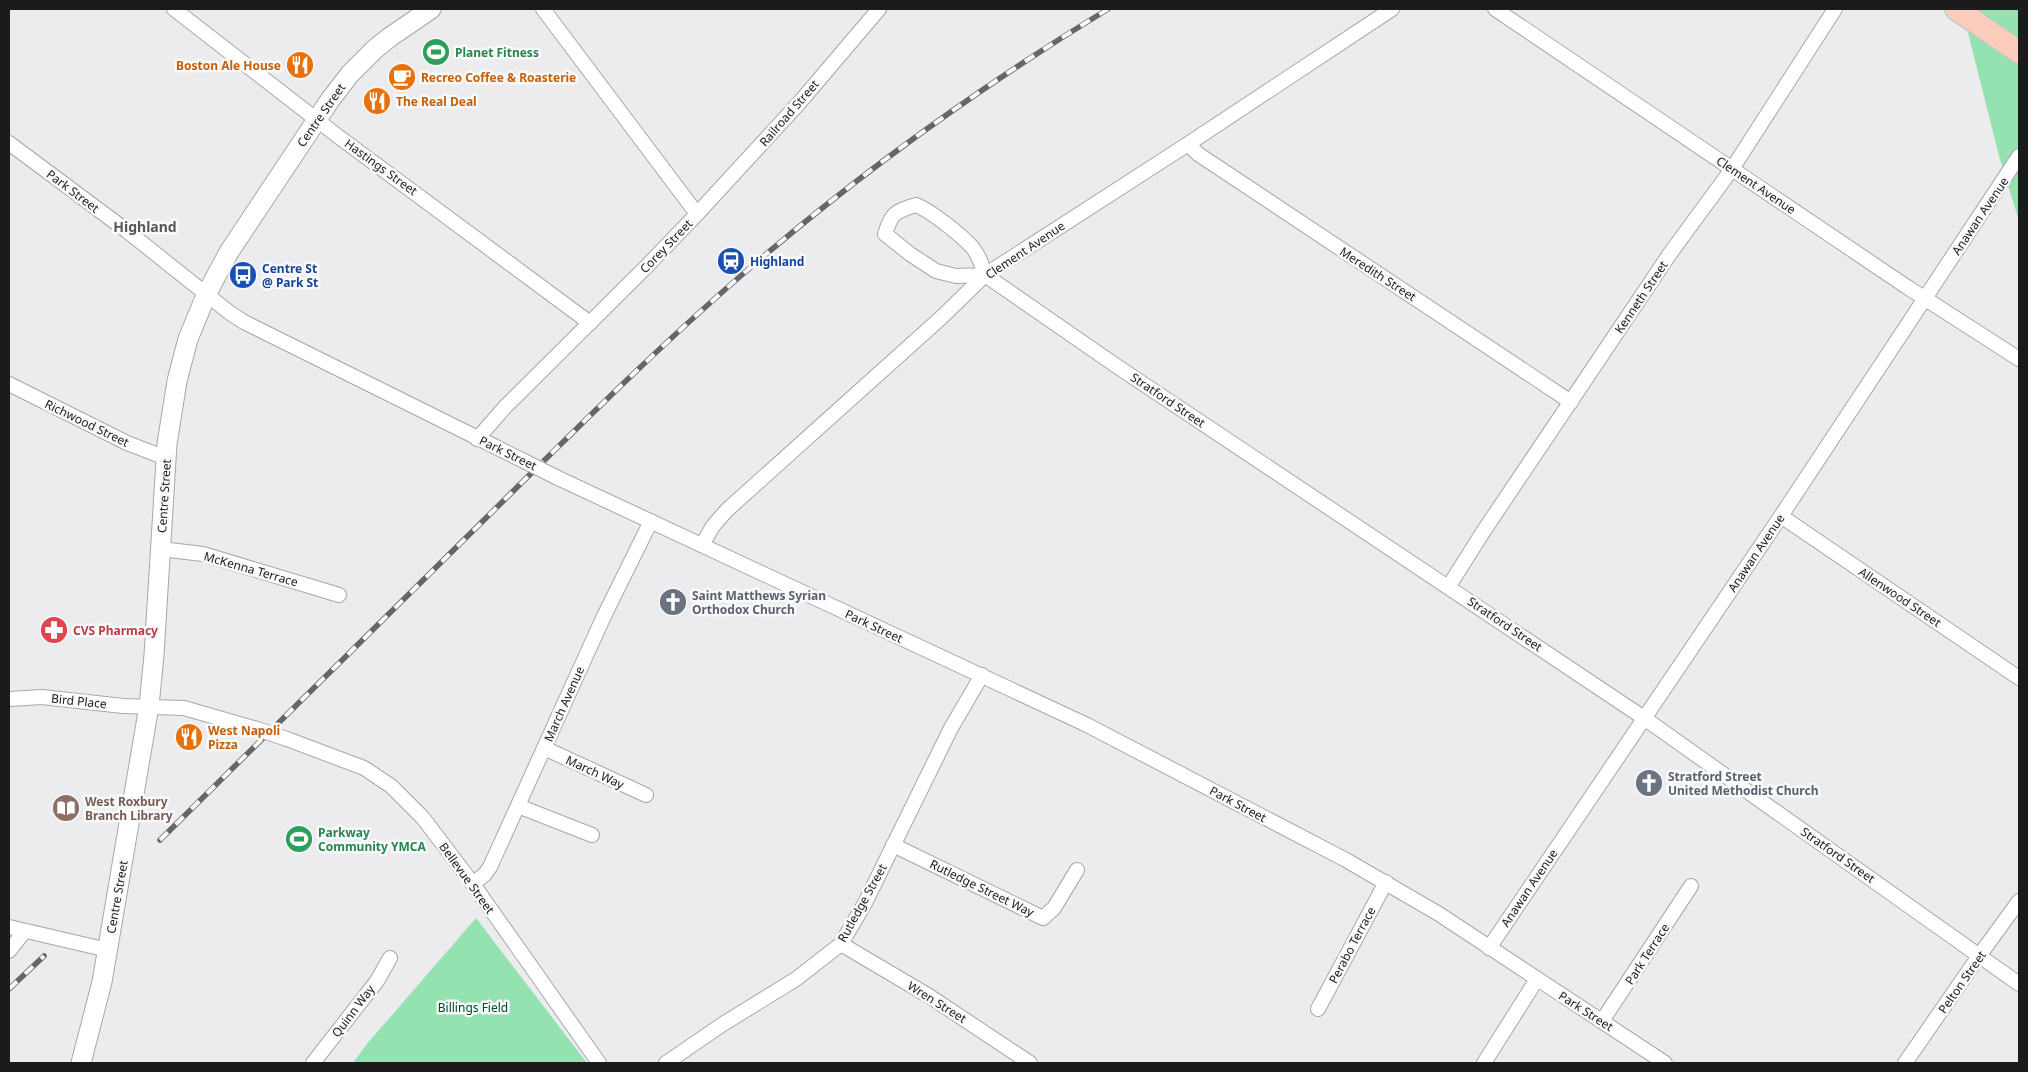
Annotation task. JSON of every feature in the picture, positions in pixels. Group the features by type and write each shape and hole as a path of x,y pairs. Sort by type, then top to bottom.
{"main road":[{"name":"Centre Street","path":"81,1063 98,1000 108,950 149,706 166,458 177,382 188,340 207,293 245,227 337,90 362,62 390,36 431,9"},
{"path":"1956,9 2019,52"}],"street":[{"name":"Hastings Street","path":"174,9 316,120 590,323"},
{"name":"Corey Street","path":"477,439 505,407 696,214 543,9"},
{"name":"Railroad Street","path":"696,214 800,102 879,9"},
{"name":"Clement Avenue","path":"702,545 713,526 726,510 936,323 985,275 1392,9"},
{"name":"Clement Avenue","path":"1495,9 2019,359"},
{"name":"Kenneth Street","path":"1449,586 1483,532 1669,256 1732,169 1801,59 1836,9"},
{"name":"Park Street","path":"9,143 244,322 560,479 1087,725 1386,882 1602,1021 1660,1062"},
{"name":"Meredith Street","path":"1188,144 1198,154 1278,208 1571,402"},
{"name":"Anawan Avenue","path":"1489,948 1781,516 2019,156"},
{"path":"916,205 926,209 972,247 980,260 985,275 956,276 936,271 910,254 885,234 890,217 901,210 916,205"},
{"name":"Stratford Street","path":"985,275 1118,367 1449,586 1644,718 2019,984"},
{"name":"Richwood Street","path":"9,384 127,443 166,458"},
{"name":"Allenwood Street","path":"1781,516 2019,678"},
{"name":"March Avenue","path":"473,884 490,868 604,616 651,521"},
{"name":"McKenna Terrace","path":"161,549 203,554 339,596"},
{"name":"Rutledge Street","path":"666,1063 722,1024 796,978 841,944 865,903 951,728 982,675"},
{"name":"Bird Place","path":"9,699 42,697 123,706 149,706"},
{"name":"Bellevue Street","path":"149,706 184,708 287,739 364,768 391,786 423,818 473,884 599,1063"},
{"name":"March Way","path":"544,748 646,795"},
{"path":"518,806 592,835"},
{"name":"Rutledge Street Way","path":"893,845 1044,918 1054,908 1077,870"},
{"name":"Perabo Terrace","path":"1318,1009 1386,882"},
{"name":"Park Terrace","path":"1602,1021 1691,886"},
{"name":"Pelton Street","path":"1905,1063 2019,901"},
{"path":"9,927 108,950"},
{"path":"9,951 24,932"},
{"name":"Wren Street","path":"841,944 929,996 1030,1063"},
{"name":"Quinn Way","path":"313,1063 377,981 390,958"},
{"path":"1484,1063 1537,979"}],"green space":[{"path":"1962,9 2019,9 2019,221 1999,156"},
{"name":"Billings Field","path":"476,918 587,1063 353,1063 366,1045"}],"railway":[{"path":"160,840 588,417 723,291 799,227 884,160 972,97 1108,9"},
{"path":"9,989 44,956"}],"place":[{"name":"Planet Fitness","path":"436,52"},
{"name":"Boston Ale House","path":"300,65"},
{"name":"Recreo Coffee & Roasterie","path":"402,77"},
{"name":"The Real Deal","path":"377,101"},
{"name":"Highland","path":"731,261"},
{"name":"Centre St @ Park St","path":"243,275"},
{"name":"Saint Matthews Syrian Orthodox Church","path":"673,602"},
{"name":"CVS Pharmacy","path":"54,630"},
{"name":"West Napoli Pizza","path":"189,737"},
{"name":"Stratford Street United Methodist Church","path":"1649,783"},
{"name":"West Roxbury Branch Library","path":"66,808"},
{"name":"Parkway Community YMCA","path":"299,839"}],"district":[{"name":"Highland","path":"145,226"}]}
